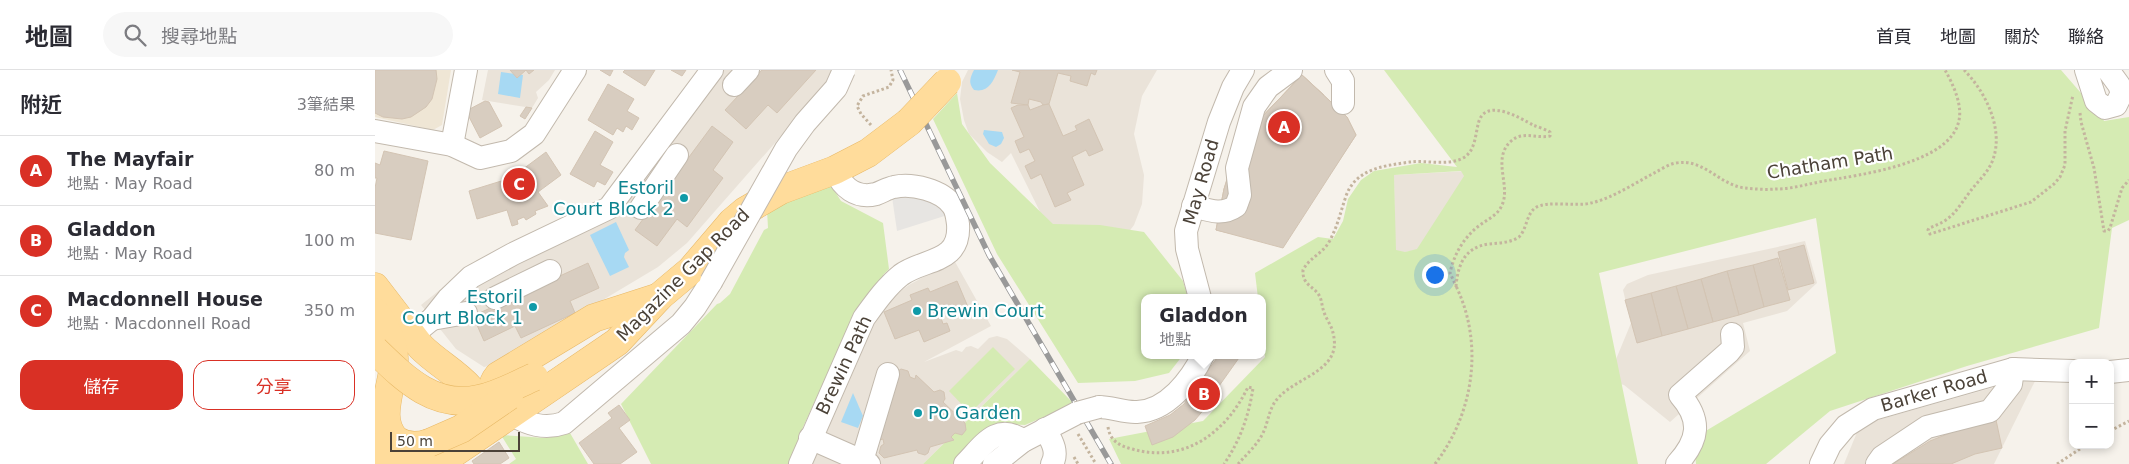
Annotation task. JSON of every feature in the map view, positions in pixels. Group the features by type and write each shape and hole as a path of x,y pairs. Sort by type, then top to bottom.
{"main road":[{"name":"Magazine Gap Road","path":"375,447 393,460 410,464 427,463 453,453 617,342 660,296 691,270 732,222 745,210 781,190 835,170 868,153 909,122 952,76"},
{"path":"375,287 392,359 416,387 445,399 462,401 479,399 544,371"},
{"path":"510,414 493,390 494,380 506,370 594,318 660,296"},
{"path":"375,312 390,339 392,359 383,411 386,428 393,438 401,444 417,446 451,434 486,413 544,371 660,296"},
{"path":"392,359 429,356 455,372 481,403 484,420 482,434"},
{"path":"455,372 485,377 506,370"}],"street":[{"path":"453,145 466,70"},
{"path":"375,131 453,145 480,158 511,151 534,134 575,70"},
{"path":"392,359 471,277 513,254 602,213 615,202 712,70"},
{"path":"510,414 527,423 542,427 554,427 563,423 681,324 695,307 711,282 786,149 805,123 836,88 845,70"},
{"name":"May Road","path":"1199,294 1186,240 1193,206 1219,122 1233,87 1243,70"},
{"path":"1193,206 1219,212 1225,212 1236,206 1240,196 1237,168 1254,107 1268,87 1291,70"},
{"path":"1336,70 1343,81 1343,103"},
{"path":"2087,70 2095,101 2105,108 2117,105 2122,93 2107,70"},
{"path":"641,208 677,156"},
{"path":"640,168 659,181"},
{"name":"Brewin Path","path":"800,464 864,318 873,305 903,274 946,256 955,243 958,232 957,212 953,206 929,190 895,187 873,195 854,193 841,182 835,170"},
{"path":"513,254 528,281"},
{"path":"495,298 550,271"},
{"path":"392,359 466,313"},
{"path":"1677,464 1690,447 1695,430 1692,410 1680,394 1729,352 1733,347 1732,334"},
{"path":"994,464 1023,441 1045,429 1075,420 1106,407 1132,412 1155,408 1177,392 1201,359"},
{"path":"1877,464 1881,457 1927,427 1990,411 2011,384 2013,369"},
{"name":"Barker Road","path":"1821,464 1830,445 1838,434 1863,413 2013,369 2069,371"},
{"path":"2114,372 2129,370"},
{"path":"811,438 866,462 888,374"},
{"path":"1045,429 1055,449 1052,464"},
{"path":"965,464 996,434 1006,432 1015,435 1023,441"}],"path":[{"path":"873,127 861,114 857,106 863,96 889,87 893,80 891,70"},
{"name":"Chatham Path","path":"1456,286 1458,269 1465,256 1483,245 1517,239 1523,234 1530,214 1537,207 1549,204 1578,205 1597,202 1674,163 1702,166 1722,181 1740,187 1775,190 1875,173 1911,162 1946,140 1959,122 1956,97 1945,70"},
{"path":"1964,70 1978,88 1989,109 1995,130 1995,154 1990,167 1957,211 1944,222 1929,228 1930,234 2031,202 2054,184 2061,177 2065,165 2065,131 2075,90"},
{"path":"2080,105 2081,122 2094,168 2104,231 2108,231 2110,228 2122,188 2129,180"},
{"path":"1238,464 1260,438 1269,412 1277,399 1287,389 1327,364 1332,356 1335,341 1333,331 1324,314 1320,297 1305,283 1303,272 1308,262 1323,250 1330,240 1340,220 1345,199 1351,187 1366,172 1381,166 1461,160 1473,146 1480,120 1485,113 1491,111 1509,113 1549,131 1551,134 1545,137 1523,135 1514,138 1508,144 1502,168 1504,202 1497,214 1470,233 1461,244 1450,273 1469,320 1472,337 1472,370 1467,396 1457,426 1435,464"},
{"path":"1106,407 1108,426 1114,441 1126,448 1168,453 1190,447 1211,434 1236,408 1248,387 1253,388 1251,403 1241,435 1224,464"},
{"path":"1075,420 1096,464"},
{"path":"2114,429 2129,421"},
{"path":"2057,464 2080,449"}],"shaded area":[{"path":"375,70 451,70 442,125 433,130 375,117"},
{"path":"488,70 555,70 549,80 536,92 538,98 532,108 482,100"},
{"path":"700,70 839,70 687,243 658,267 496,364 484,367 456,349 421,305 477,260 605,203"},
{"path":"968,70 1157,70 1142,96 1134,134 1144,175 1142,204 1134,225 1115,250 1049,230 1011,153 1002,162 987,152 969,134 960,99 962,82"},
{"path":"1467,171 1432,247 1395,254 1394,175"},
{"path":"891,190 928,191 954,213 897,231"},
{"path":"1805,241 1817,283 1787,311 1743,323 1750,351 1670,422 1624,385 1614,382 1612,369 1631,323 1623,290 1627,284 1648,275"},
{"name":"Po Garden","path":"954,260 991,326 924,362 956,350 962,352 966,347 971,346 978,349 989,338 997,336 1007,339 1030,359 923,464 809,464 877,308 909,285"},
{"path":"2038,375 1994,464 1844,464 1860,425"}],"green space":[{"path":"1384,70 2061,70 2087,100 2075,70 2082,70 2104,121 2129,117 2129,220 2112,228 2099,328 1967,366 1830,411 1766,464 1696,464 1694,438 1836,353 1816,218 1599,273 1638,464 1121,464 1109,439 1203,421 1263,359 1266,359 1266,294 1258,294 1255,273 1318,237 1333,239 1343,221 1348,199 1361,180 1374,171 1421,163 1457,167","holes":["1461,171 1464,176 1417,249 1405,252 1396,250 1394,175"]},
{"path":"957,93 962,124 990,163 1053,224 1100,225 1144,232 1183,281 1187,294 1141,294 1141,359 1180,359 1169,373 1135,381 1078,383 997,254 933,119"},
{"path":"827,179 841,201 883,223 889,269 883,275 884,280 845,336 798,438 811,452 809,464 651,464 621,404 717,304 730,294 764,230 768,228 767,210"},
{"path":"993,347 1015,369 970,413 949,391"},
{"path":"1030,359 1074,404 1025,425 1008,424 956,464 923,464"},
{"path":"570,433 588,464 509,464 516,459 501,435 546,438"}],"water":[{"path":"974,70 998,70 989,86 983,90 974,90 970,83"},
{"path":"501,72 523,75 520,98 498,94"},
{"path":"984,130 1002,132 1004,138 1001,144 996,147 989,144 983,134"},
{"path":"616,222 629,250 625,253 624,257 629,267 610,276 590,235"},
{"path":"853,393 863,416 858,428 841,422"}],"building":[{"path":"375,70 402,70 400,73 406,83 431,88 422,105 414,110 405,113 386,111 375,104"},
{"path":"375,70 436,70 437,79 432,99 426,107 411,117 402,119 383,117 375,113"},
{"path":"510,70 526,70 517,78"},
{"path":"526,70 534,70 529,74"},
{"path":"600,70 613,70 610,76"},
{"path":"625,70 655,70 645,86 623,72"},
{"path":"671,70 686,70 682,76"},
{"path":"762,70 816,70 777,113 768,105 746,129 725,110"},
{"path":"1012,70 1097,70 1095,75 1091,73 1087,86 1070,81 1071,76 1058,73 1049,104 1043,105 1041,102 1029,99 1028,105 1011,103 1020,72"},
{"path":"1302,75 1324,95 1304,116 1331,141 1309,164 1282,139 1261,162 1239,141"},
{"path":"1302,75 1347,117 1356,135 1328,177 1290,156 1242,236 1216,230 1224,189 1239,141"},
{"path":"1302,75 1347,117 1356,135 1283,248 1216,230 1224,189 1239,141"},
{"path":"608,84 634,99 627,111 639,118 632,130 626,126 623,132 617,128 613,135 588,120"},
{"path":"485,101 489,102 502,126 480,138 466,111"},
{"path":"1049,104 1063,136 1077,130 1075,126 1089,119 1103,150 1089,156 1086,150 1072,157 1084,185 1067,193 1071,200 1055,207 1041,174 1031,179 1025,166 1035,161 1029,149 1020,153 1015,141 1024,137 1011,108 1018,105 1028,105 1030,110"},
{"path":"526,107 532,108 525,119 520,116"},
{"name":"Estoril Court Block 2","path":"712,126 733,142 713,170 723,178 687,227 677,219 657,246 635,230"},
{"path":"595,131 613,142 600,165 613,172 605,185 597,181 594,187 570,174"},
{"path":"384,151 428,161 411,240 375,233 375,188 377,178 375,178 375,163 380,165"},
{"path":"546,152 561,175 538,192 548,206 535,211 536,214 526,220 524,217 517,220 518,224 512,226 507,210 477,219 469,191 511,178"},
{"path":"1804,245 1814,283 1788,290 1778,252"},
{"path":"1778,258 1790,300 1764,307 1753,265"},
{"name":"Estoril Court Block 1","path":"588,263 599,288 570,301 575,313 521,338 515,326 484,341 473,316"},
{"path":"1753,265 1764,307 1739,315 1727,271"},
{"path":"1727,271 1739,315 1713,322 1701,279"},
{"path":"1701,279 1713,322 1688,329 1676,286"},
{"name":"Brewin Court","path":"957,281 968,307 952,314 950,311 940,315 943,324 947,323 950,331 924,342 919,330 895,339 884,312 912,300 910,295 928,288 930,292"},
{"path":"1676,286 1688,329 1662,336 1651,293"},
{"path":"1651,293 1662,336 1637,343 1625,300"},
{"path":"1216,359 1238,359 1219,386 1219,390 1195,420 1173,437 1152,445 1145,426 1170,415 1184,404"},
{"name":"Po Garden","path":"901,369 908,371 910,377 915,379 916,375 934,392 940,390 944,392 945,399 943,402 965,423 966,430 962,435 955,433 951,437 954,440 930,447 925,455 918,453 917,450 884,458 879,453 881,446 884,444 883,439 879,440 898,371"},
{"path":"619,405 630,420 619,428 637,452 620,464 594,464 579,443 612,418 608,413"},
{"path":"1996,420 2002,448 1975,454 1951,464 1893,464 1930,441 1960,429"},
{"path":"499,442 509,458 500,464 474,464 472,461"}],"railway":[{"path":"900,70 989,255 1111,464"}],"place":[{"name":"The Mayfair","path":"1284,127"},
{"name":"Macdonnell House","path":"519,184"},
{"name":"Estoril Court Block 2","path":"684,198"},
{"name":"Estoril Court Block 1","path":"533,307"},
{"name":"Brewin Court","path":"917,311"},
{"name":"Gladdon","path":"1204,394"},
{"name":"Po Garden","path":"918,413"}]}
